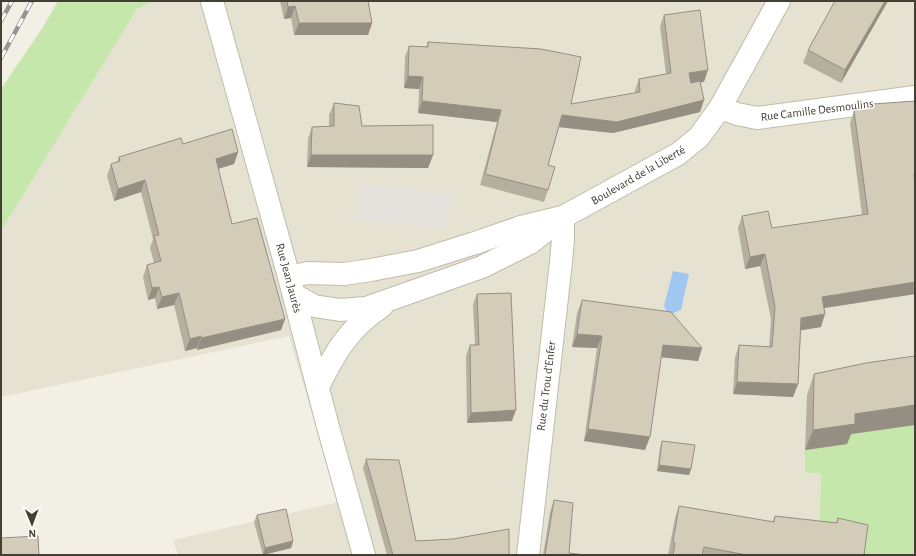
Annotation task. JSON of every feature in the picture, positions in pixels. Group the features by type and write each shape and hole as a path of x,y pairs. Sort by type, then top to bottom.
{"street":[{"name":"Rue Jean Jaurès","path":"212,1 364,555"},
{"name":"Boulevard de la Liberté","path":"563,217 522,226 475,243 418,260 344,274 308,273 291,286 314,306 340,310 366,308 482,267 530,243 563,217 678,154 700,137 720,108 779,1"},
{"name":"Rue Camille Desmoulins","path":"720,108 736,114 757,118 915,97"},
{"name":"Rue du Trou d'Enfer","path":"528,555 561,262 563,217"},
{"name":"Boulevard de la Liberté","path":"318,387 332,359 350,332 368,315 390,300"}],"shaded area":[{"path":"153,1 915,1 915,555 178,555 173,540 338,502 289,336 1,397 1,231 137,9"},
{"path":"360,186 407,188 453,195 445,228 358,219"}],"green space":[{"path":"58,1 153,1 137,9 1,231 1,89 43,27"},
{"path":"915,425 915,555 861,555 820,529 821,473 805,473 805,450 847,444 848,434"}],"water":[{"path":"673,271 689,274 681,310 671,314 667,312 664,306"}],"building":[{"path":"287,1 368,1 372,23 299,23 295,6 288,7"},
{"path":"835,1 885,1 845,70 808,50"},
{"path":"700,10 708,70 689,73 691,83 700,81 704,100 617,122 562,115 548,165 555,167 548,190 485,174 501,110 422,101 423,77 408,76 409,46 428,47 428,42 541,49 581,57 571,104 640,92 639,79 671,73 664,15"},
{"path":"915,101 915,282 822,297 825,314 801,318 798,384 737,382 739,345 772,347 775,307 765,254 750,257 742,216 768,211 772,228 868,214 854,111 860,109 859,105"},
{"path":"334,103 359,106 362,126 433,125 433,155 311,155 312,127 334,126"},
{"path":"232,129 238,152 216,159 232,224 257,218 285,319 201,338 201,336 190,339 179,293 162,297 159,287 152,288 147,265 161,261 154,236 159,235 145,180 118,189 111,164 120,161 119,157 181,138 183,144"},
{"path":"511,293 516,410 471,413 470,345 479,345 477,294"},
{"path":"582,300 671,312 702,348 663,345 650,437 588,429 602,336 577,334"},
{"path":"915,356 915,405 855,414 855,424 813,430 814,374 866,363"},
{"path":"662,441 695,445 691,469 659,465"},
{"path":"366,459 399,460 416,541 453,539 509,529 509,555 393,555"},
{"path":"554,500 573,503 569,553 585,555 545,555"},
{"path":"679,506 774,522 775,516 837,523 838,518 868,525 864,555 747,555 704,547 702,555 673,555 675,543 673,542"},
{"path":"286,509 293,541 265,548 257,515"},
{"path":"38,536 39,555 1,555 1,538"}],"railway":[{"path":"1,21 12,1"},
{"path":"1,58 32,1"}]}
